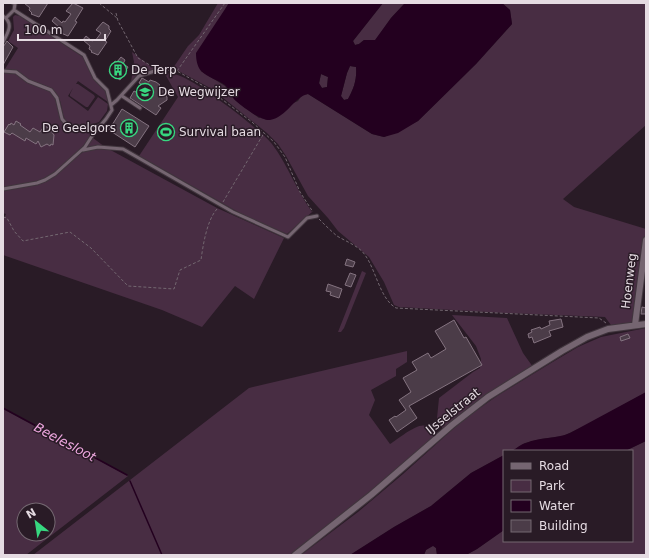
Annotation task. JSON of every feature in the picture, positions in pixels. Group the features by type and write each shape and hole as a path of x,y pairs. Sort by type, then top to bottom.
{"street":[{"name":"Hoenweg","path":"635,325 646,240"},
{"name":"IJsselstraat","path":"295,555 371,496 452,425 488,397 587,337 608,329 646,324"}],"lane":[{"path":"3,42 10,30 5,17 14,10 15,4 13,3"},
{"path":"3,189 37,184 59,171 82,150 112,110 107,90 96,78 84,55 14,10"},
{"path":"111,105 122,96 139,76 158,70"},
{"path":"3,71 16,72 28,81 51,90 57,98 64,123 68,126 99,126"},
{"path":"122,96 140,108"},
{"path":"82,150 95,147 123,149 221,205 288,238 307,218 316,216"}],"path":[{"path":"99,3 117,18"},
{"path":"177,71 225,3"},
{"path":"116,13 128,41 138,58 158,70 177,71 207,88 252,122 274,142 285,157 300,192 316,216 332,232 356,247 364,254 386,298 390,304 396,308 599,318 606,323 608,329"},
{"path":"3,217 7,218 14,231 23,241 70,232 91,248 128,286 174,289 180,270 201,260 204,242 213,213 221,205 264,133"}],"green space":[{"path":"218,3 229,3 201,71 225,86 235,100 259,118 298,101 302,95 308,94 372,134 384,137 418,121 476,64 512,24 510,10 502,3 646,3 646,125 563,199 574,207 646,229 633,321 628,324 611,325 605,317 399,307 394,305 384,282 369,257 338,231 308,196 278,144 267,133 212,89 173,68 188,46 199,35"},
{"path":"383,3 405,3 391,18 375,41 364,40 355,45 353,41"},
{"path":"15,15 20,16 83,57 91,72 105,90 108,102 78,81 76,84 95,97 88,107 86,107 70,96 73,88 68,96 88,111 98,97 108,104 107,111 99,122 84,126 68,124 64,118 59,98 53,90 49,87 27,79 15,71 5,69 18,48 8,41 14,30 13,17"},
{"path":"132,52 150,66 158,70 138,74 131,82 134,62"},
{"path":"350,66 356,67 355,79 348,99 344,100 341,96"},
{"path":"3,72 17,74 27,82 50,91 55,98 60,118 66,127 72,129 91,129 93,131 78,152 49,176 42,180 3,188"},
{"path":"165,74 174,74 183,77 195,84 225,104 265,137 278,152 312,212 287,234 245,216 139,156 178,97"},
{"path":"321,74 328,77 327,87 322,88 319,84"},
{"path":"93,138 105,147 217,208 284,238 254,299 235,286 202,327 162,310 3,255 3,220 6,214 3,213 3,191 37,185 48,180 84,151"},
{"path":"362,271 366,273 344,328 341,332 338,332"},
{"path":"452,315 507,318 523,353 533,367 444,431 437,418 439,398 480,368 481,359 476,346"},
{"path":"646,328 646,392 589,424 563,436 525,443 514,450 503,450 503,456 471,473 431,506 350,555 301,555 358,512 463,420 497,396 578,347 601,337"},
{"path":"407,351 407,362 396,369 396,376 371,390 375,400 369,415 390,444 422,425 430,428 437,437 294,555 33,555 50,542 56,542 56,537 249,388"},
{"path":"3,409 128,476 56,532 56,502 16,502 16,542 43,542 26,555 3,555"},
{"path":"646,441 646,555 466,555 503,531 503,542 633,542 633,450 627,450"},
{"path":"433,545 436,548 437,555 424,555 426,550"}],"water":[{"path":"229,3 383,3 353,41 355,45 364,40 375,40 391,18 405,3 502,3 510,10 512,24 476,64 418,121 398,133 384,137 372,134 308,94 299,99 281,115 270,120 266,120 243,107 236,101 225,85 201,71 197,62 196,53","holes":["350,66 356,67 355,79 348,99 344,100 341,96","321,74 328,77 327,87 322,88 319,83"]},
{"path":"646,392 646,441 627,450 513,450 522,444 531,441 570,433"},
{"path":"503,456 503,531 477,549 466,555 437,555 436,548 433,546 426,550 424,555 350,555 431,506 471,473"}],"building":[{"path":"24,3 48,3 39,17 31,14 32,13 29,10 30,8"},
{"path":"73,3 83,8 75,21 77,22 68,36 61,33 62,32 59,30 60,28 52,21 55,17 62,23 63,21 65,22 71,14 66,11"},
{"path":"103,22 109,26 111,31 105,41 107,42 98,55 91,52 92,51 89,49 90,46 83,40 86,36 92,41 95,41 101,33 96,30"},
{"path":"7,41 13,47 3,65 3,47"},
{"name":"De Terp","path":"121,57 125,60 123,64 128,67 120,80 109,72 115,61 117,62"},
{"path":"142,78 149,82 150,80 156,82 167,91 165,94 167,100 158,106 161,108 156,115 130,98 141,84 139,83"},
{"name":"De Geelgors","path":"122,109 149,126 135,147 109,130"},
{"path":"16,121 30,132 33,128 40,132 44,126 49,128 54,135 53,145 51,144 50,146 47,144 41,147 38,141 36,144 26,138 25,141 12,133 10,135 4,132 9,124 10,125 11,123 14,125"},
{"path":"347,259 355,262 353,267 345,265"},
{"path":"350,273 356,275 351,287 345,285"},
{"path":"328,284 342,289 339,298 330,295 331,292 326,291"},
{"path":"642,307 646,308 646,314 641,314"},
{"path":"561,319 563,327 549,331 551,336 534,343 532,337 529,338 528,334 532,332 531,330 540,327 541,329 550,325 549,321"},
{"path":"454,320 464,338 466,337 482,365 409,406 417,418 397,432 389,420 406,410 399,400 411,392 403,378 417,370 412,362 428,353 431,358 446,349 435,331"},
{"path":"628,334 630,338 621,341 620,337"}],"waterway":[{"name":"Beelesloot","path":"3,408 127,475"},
{"name":"Beelesloot","path":"130,481 162,555"}],"place":[{"name":"De Terp","path":"118,70"},
{"name":"De Wegwijzer","path":"145,92"},
{"name":"De Geelgors","path":"129,128"},
{"name":"Survival baan","path":"166,132"}]}
